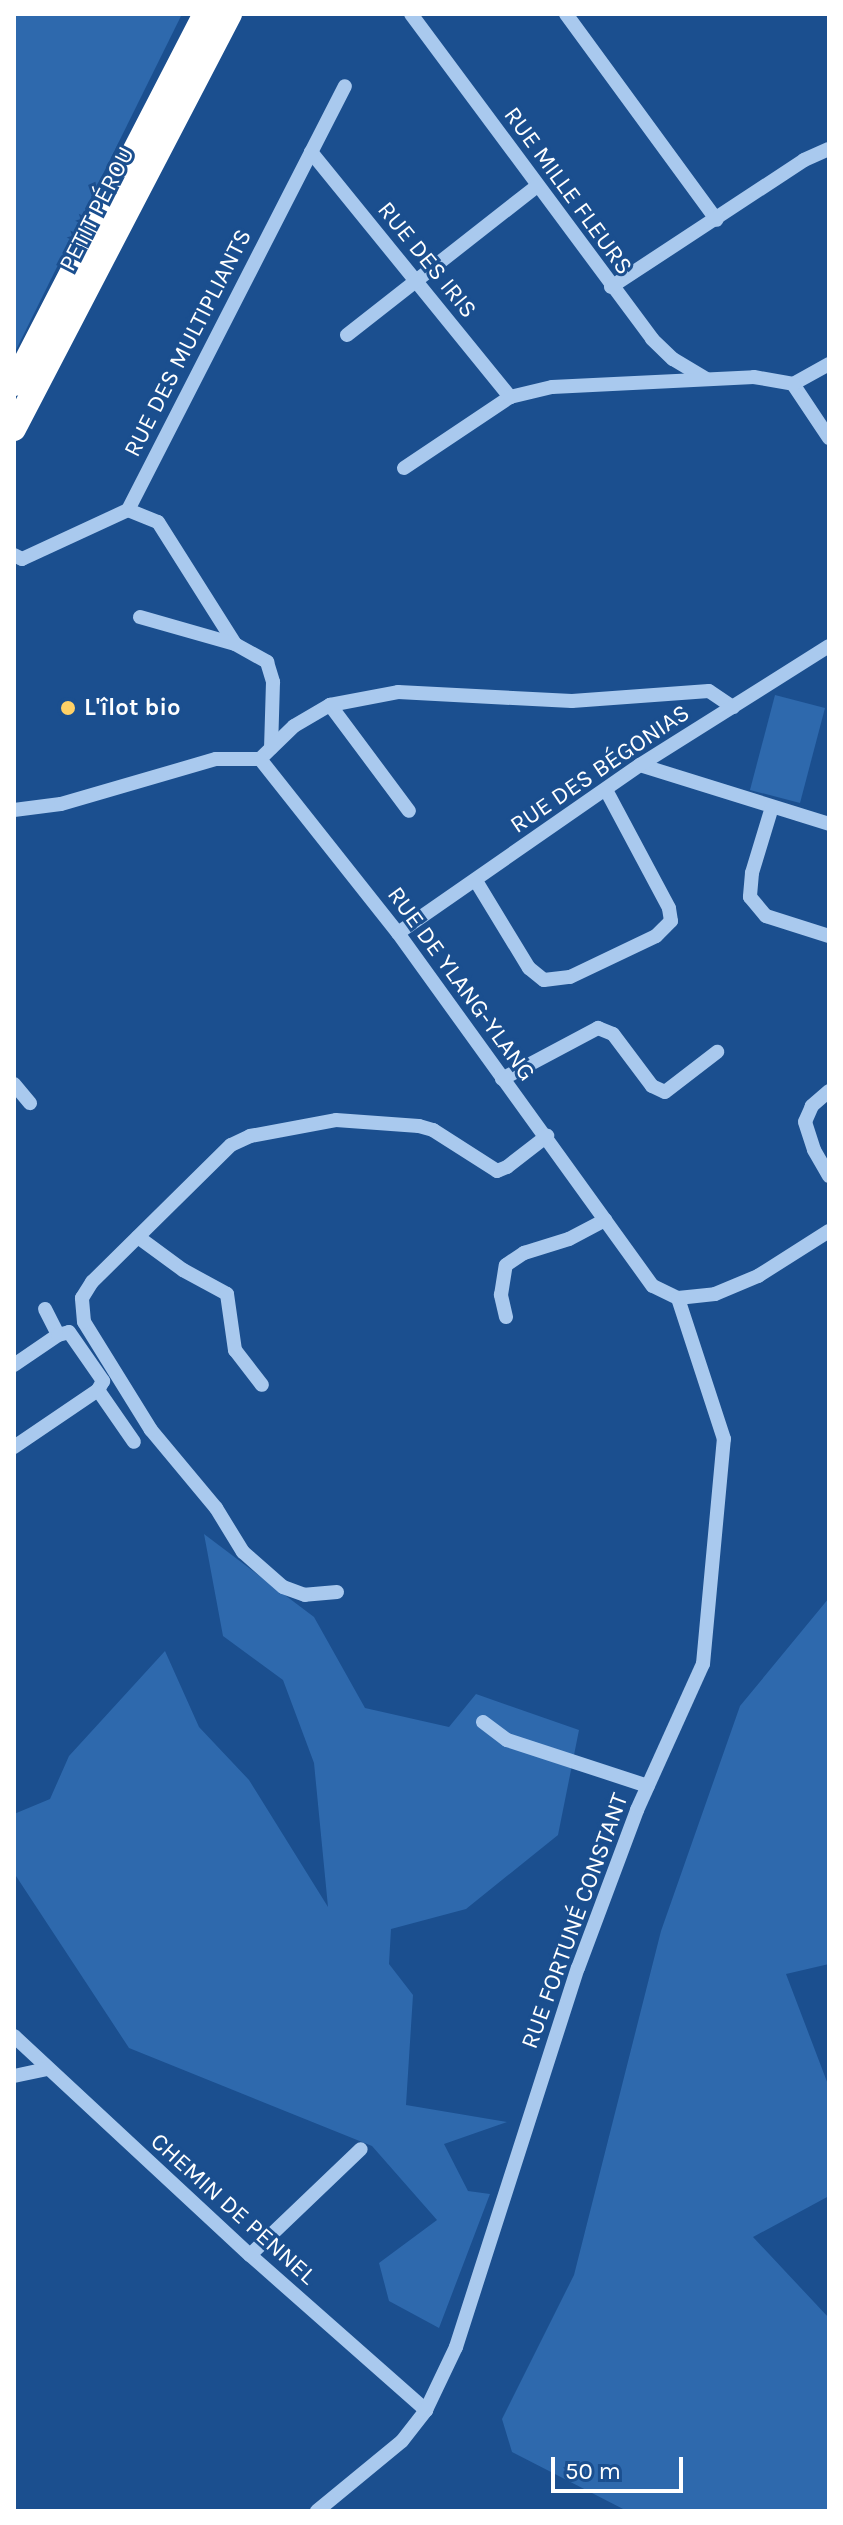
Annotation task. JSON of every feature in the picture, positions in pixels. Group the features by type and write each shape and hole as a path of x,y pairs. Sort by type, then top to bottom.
{"highway":[{"name":"PETIT PÉROU","path":"14,384 205,14"},
{"name":"PETIT PÉROU","path":"14,429 230,14"}],"street":[{"name":"RUE MILLE FLEURS","path":"411,14 536,187 660,348 706,379"},
{"path":"566,14 717,220"},
{"name":"RUE DES MULTIPLIANTS","path":"128,510 345,86"},
{"path":"611,287 804,160 829,149"},
{"name":"RUE DES IRIS","path":"311,152 510,397"},
{"path":"347,335 536,187"},
{"path":"404,468 510,397 552,387 706,379 754,377 793,384 829,364"},
{"path":"793,384 829,438"},
{"path":"14,555 22,559 128,510 158,522 235,644"},
{"path":"140,617 235,644 257,654 273,673 265,753"},
{"name":"RUE DES BÉGONIAS","path":"398,933 640,765 829,646"},
{"path":"14,810 61,804 216,759 265,753 294,726 330,705 398,692 572,701 685,690 709,691 733,707"},
{"path":"330,705 409,811"},
{"name":"RUE DE YLANG-YLANG","path":"265,753 502,1079 547,1136 653,1286 678,1298"},
{"path":"640,765 829,824"},
{"path":"476,881 529,968 544,980 570,977 656,936 671,921 669,908 606,790"},
{"path":"772,807 752,873 750,897 766,916 829,936"},
{"path":"502,1079 598,1028 613,1034 652,1086 665,1092 717,1052"},
{"path":"14,1084 30,1103"},
{"path":"829,1091 812,1106 805,1122 814,1150 829,1176"},
{"path":"337,1592 305,1595 283,1587 243,1552 216,1508 151,1430 84,1322 82,1298 92,1282 231,1145 270,1130 336,1120 419,1126 433,1130 497,1171 507,1167 547,1136"},
{"path":"506,1317 501,1295 506,1265 524,1253 569,1239 605,1220"},
{"path":"678,1298 715,1294 735,1287 829,1231"},
{"path":"138,1237 183,1270 227,1294 235,1350 262,1385"},
{"name":"RUE FORTUNÉ CONSTANT","path":"317,2511 402,2441 426,2410 456,2347 578,1968 648,1786 703,1664 724,1455 721,1423 678,1298"},
{"path":"45,1309 58,1335"},
{"path":"14,1365 58,1335 73,1334 103,1381 98,1390 14,1447"},
{"path":"98,1390 134,1442"},
{"path":"483,1722 507,1740 648,1786"},
{"name":"CHEMIN DE PENNEL","path":"14,2036 46,2069 250,2255 426,2410"},
{"path":"14,2076 46,2069"},
{"path":"250,2255 361,2149"}],"shaded area":[{"path":"14,14 182,14 14,354"},
{"path":"775,695 825,708 800,803 750,790"},
{"path":"204,1534 314,1617 365,1708 449,1727 476,1694 579,1730 558,1835 466,1909 391,1929 389,1964 413,1995 406,2105 507,2122 444,2144 468,2191 490,2194 439,2328 389,2301 379,2263 437,2220 372,2146 129,2048 14,1873 14,1814 50,1799 69,1756 165,1651 199,1727 249,1780 328,1907 314,1763 283,1680 223,1636"},
{"path":"829,1598 829,1964 786,1974 829,2087 829,2196 753,2237 829,2318 829,2511 627,2511 512,2452 502,2419 574,2275 661,1931 740,1706"}],"place":[{"name":"L'îlot bio","path":"68,708"}]}
